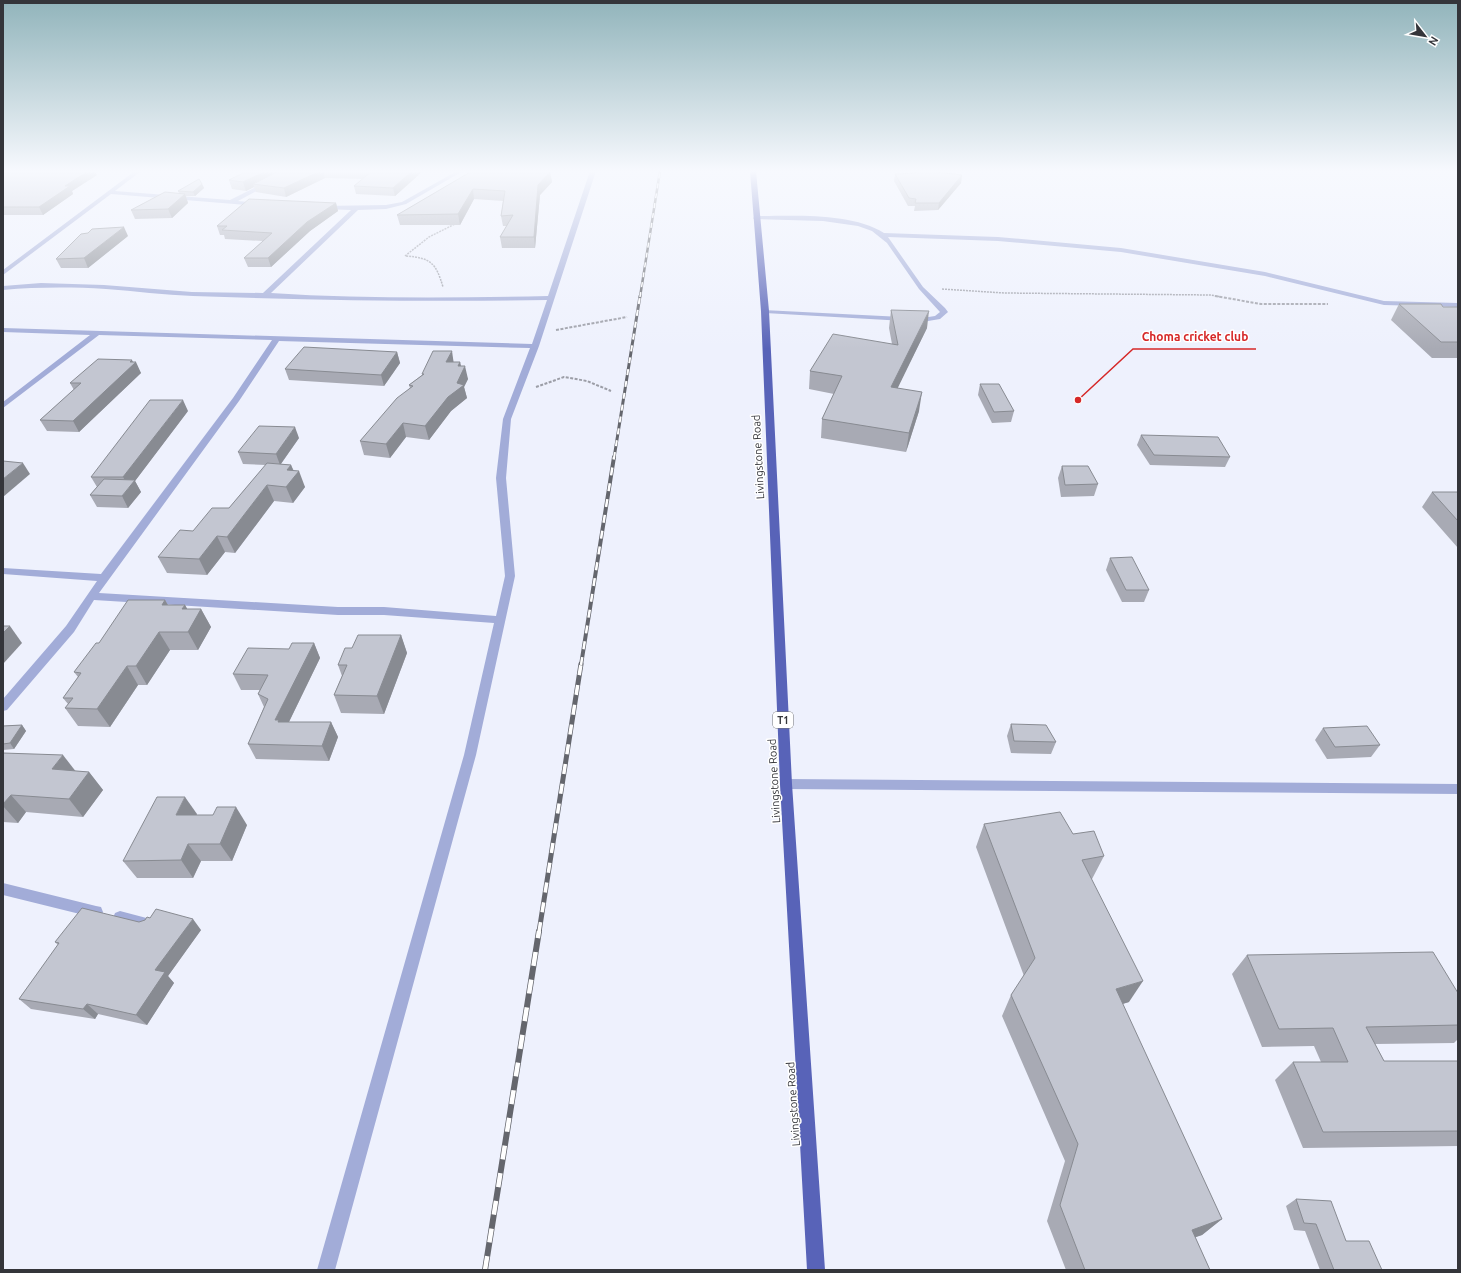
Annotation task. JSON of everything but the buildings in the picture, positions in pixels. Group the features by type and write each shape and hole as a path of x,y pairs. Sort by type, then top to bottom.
{"highway":[{"name":"Livingstone Road","path":"757,230 765,310 786,784 816,1270"}],"street":[{"path":"3,273 58,230"},
{"path":"265,295 333,230"},
{"path":"326,1270 470,756 510,576 501,478 507,419 540,333 573,230"},
{"path":"874,230 883,235 998,239 1121,250 1277,276 1384,304 1458,305"},
{"path":"765,310 922,320 936,319 942,316 944,312 942,307 922,289 883,235"},
{"path":"3,288 41,285 104,287 192,294 265,295 311,298 551,298"},
{"path":"3,330 535,346"},
{"path":"3,406 97,333"},
{"path":"3,707 70,629 91,596 236,399 277,338"},
{"path":"3,571 104,578"},
{"path":"91,596 338,611 384,611 500,620"},
{"path":"786,784 1458,790"},
{"path":"3,889 149,925"}],"path":[{"path":"442,230 429,237 405,256 425,257 436,267 446,299"},
{"path":"922,289 937,288 1004,293 1211,295 1261,304 1330,304"},
{"path":"540,333 607,319 627,317"},
{"path":"531,389 564,376 587,381 611,391"}],"railway":[{"path":"640,297 651,230"},
{"path":"614,458 640,296"},
{"path":"581,665 614,457"},
{"path":"539,932 581,664"},
{"path":"485,1270 539,931"}],"place":[{"name":"Choma cricket club","path":"1078,400"}]}
